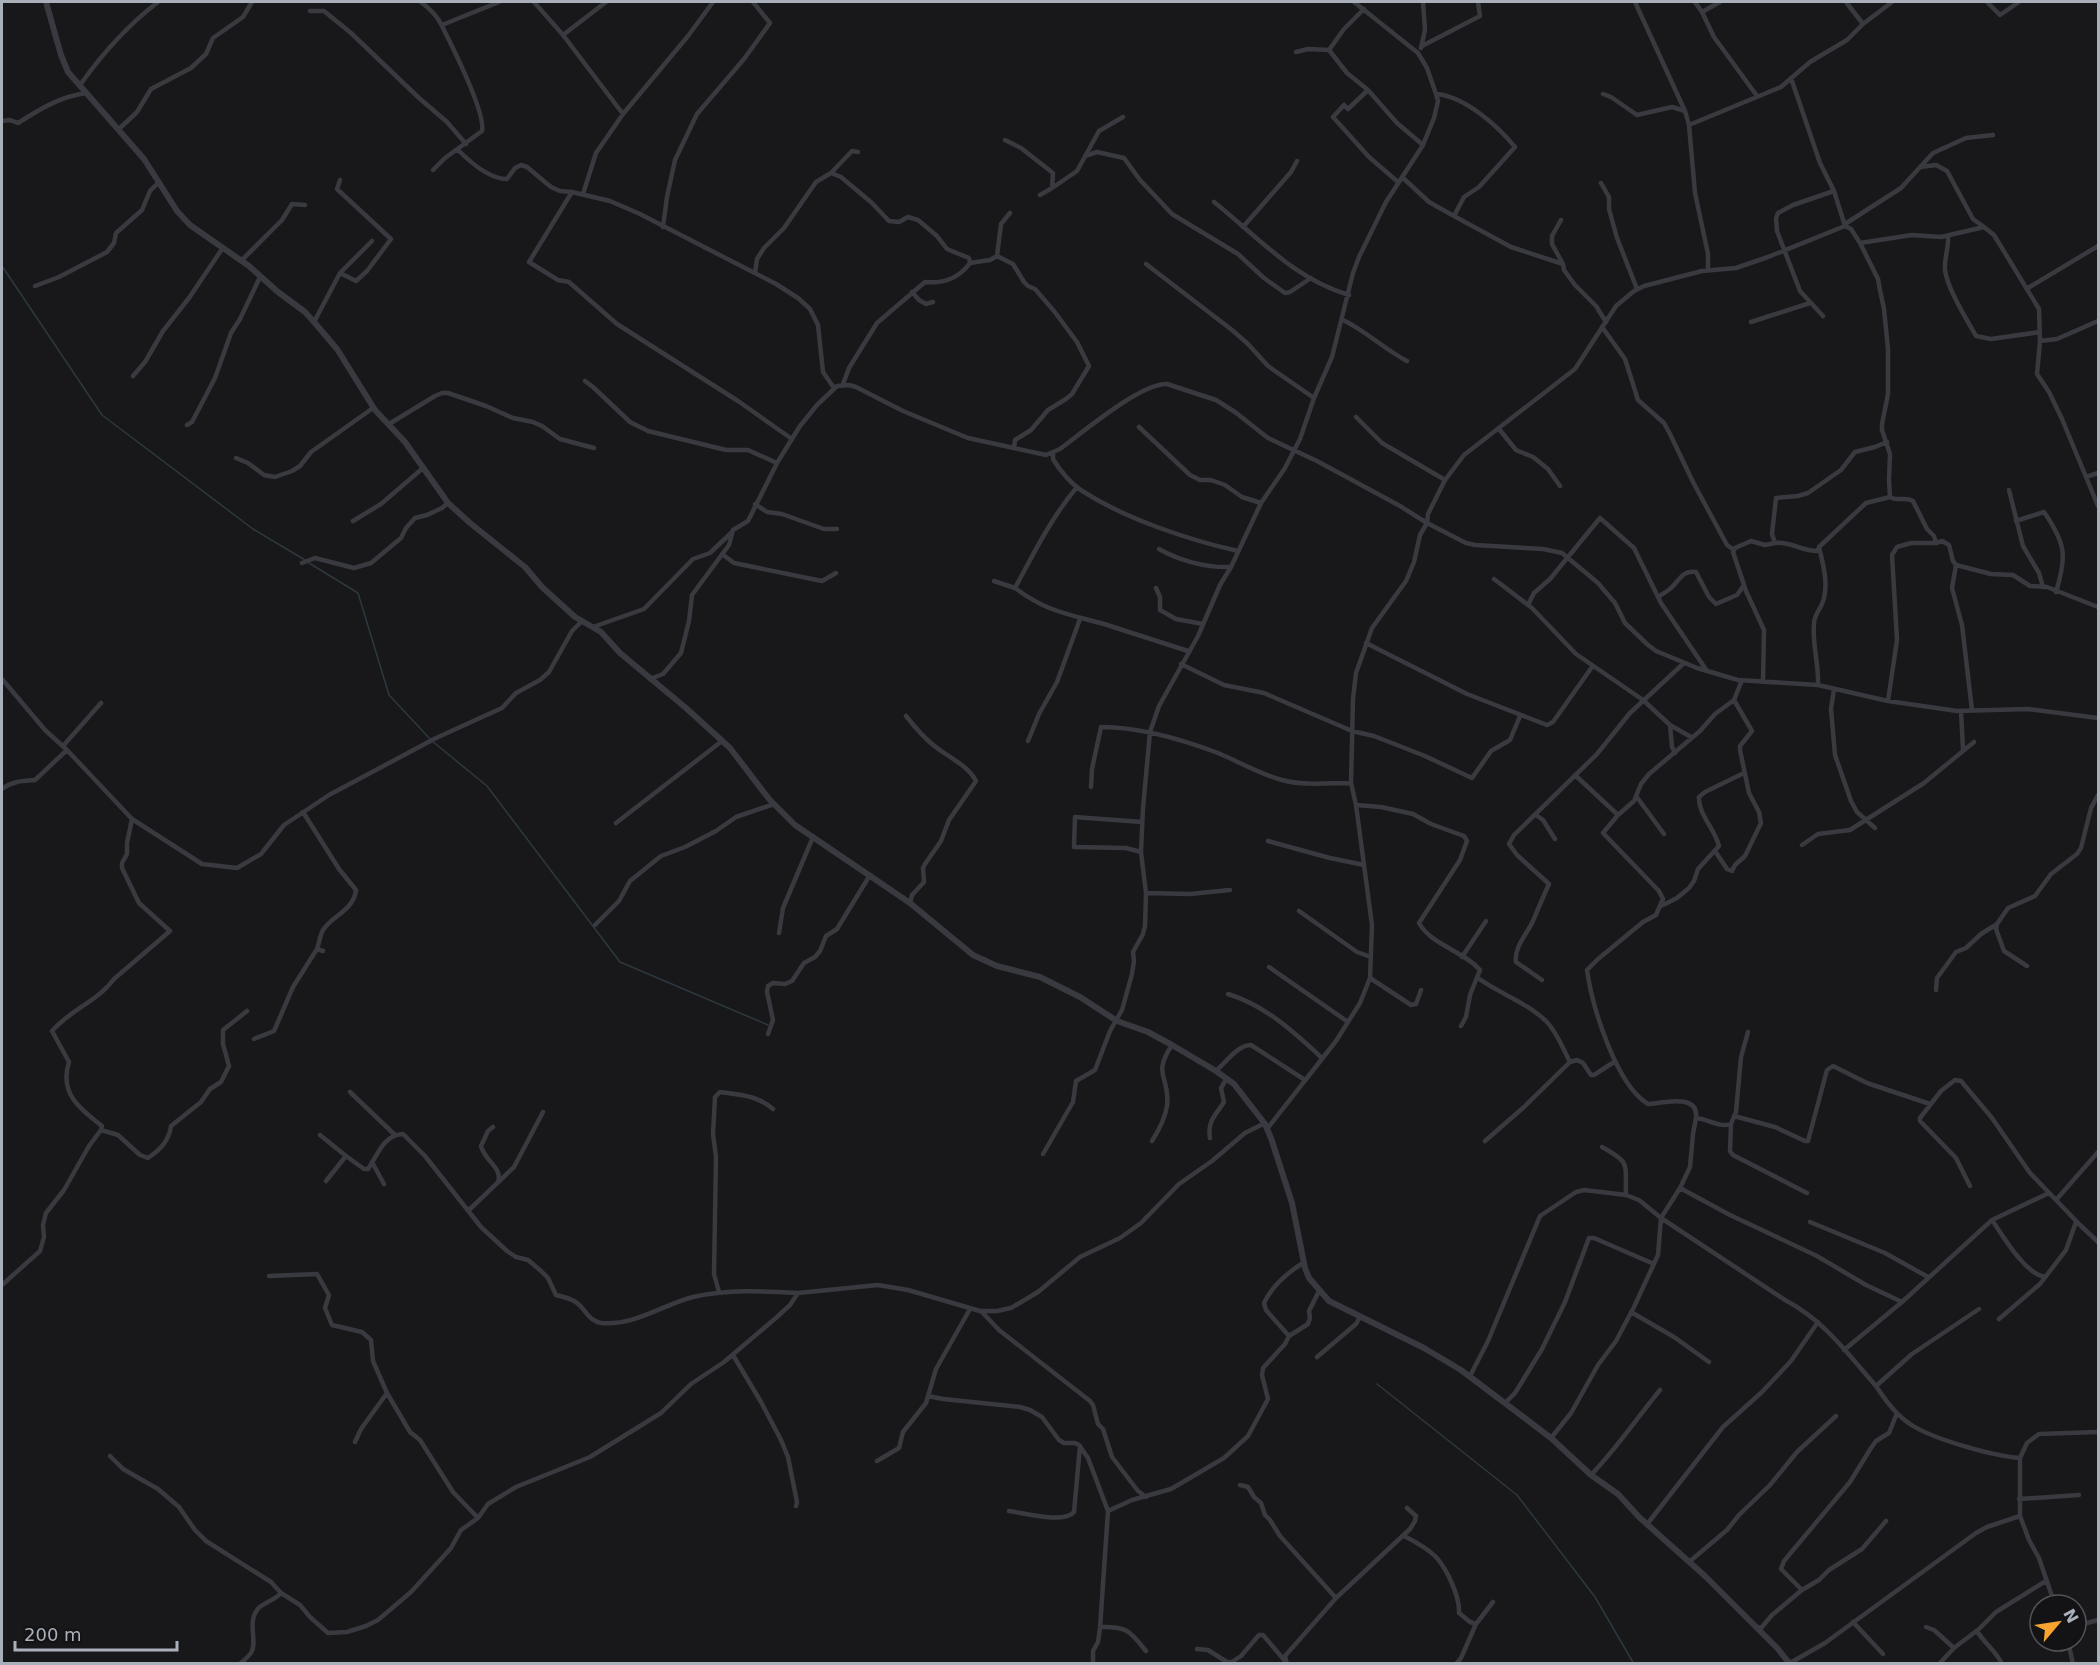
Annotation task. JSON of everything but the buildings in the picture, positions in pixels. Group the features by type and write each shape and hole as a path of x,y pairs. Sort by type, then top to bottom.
{"street":[{"path":"46,2 61,56 68,72 144,159 177,211 190,225 241,261 305,312 337,350 374,408 405,442 448,503 525,567 542,587 581,622 605,636 620,653 730,748 774,804 795,825 910,903 974,955 997,966 1040,978 1080,997 1117,1021 1148,1032 1227,1078 1250,1103 1266,1126 1292,1203 1304,1263 1309,1278 1319,1292 1338,1307 1424,1348 1470,1376 1551,1438 1592,1475 1618,1494 1758,1628 1790,1664 1826,1643 1976,1533 2020,1516"},
{"path":"80,85 101,56 144,12 158,2"},
{"path":"119,129 137,112 151,89 191,68 206,54 213,38 243,17 252,2"},
{"path":"421,2 442,25 469,83 484,124 482,131 445,158 433,170"},
{"path":"442,25 499,2"},
{"path":"534,2 563,35 623,114"},
{"path":"563,35 606,2"},
{"path":"583,194 596,153 623,114 688,36 713,2"},
{"path":"663,226 675,160 697,114 770,23 753,2"},
{"path":"1043,1154 1073,1102 1076,1081 1095,1070 1110,1031 1122,1010 1132,974 1133,952 1143,934 1146,893 1141,852 1142,822 1150,732 1159,706 1203,624 1261,503 1285,468 1300,440 1332,357 1359,256 1386,202 1423,145 1434,118 1438,101 1427,68 1418,53 1354,2"},
{"path":"1418,53 1425,30 1424,2"},
{"path":"1422,46 1480,16 1478,2"},
{"path":"1635,2 1685,111 1689,125 1695,193 1708,254 1708,270"},
{"path":"1695,2 1714,37 1757,96"},
{"path":"1701,12 1720,2"},
{"path":"1846,2 1863,24"},
{"path":"1689,125 1781,87 1810,62 1847,40 1863,24 1892,2"},
{"path":"1987,2 2000,15 2019,2"},
{"path":"1329,50 1344,29 1364,9"},
{"path":"310,10 324,11 351,33 447,122 466,144"},
{"path":"1296,52 1308,49 1329,50 1347,73 1368,90 1396,123 1423,145"},
{"path":"1791,78 1820,163 1834,191 1845,225 1860,243 1878,279 1888,349 1888,394 1882,430 1891,462 1890,497"},
{"path":"1368,90 1348,109 1344,105 1334,117 1369,157 1429,202 1454,216 1511,247 1563,264"},
{"path":"2,121 10,120 18,123 69,95 87,93"},
{"path":"1436,94 1448,95 1483,115 1515,147 1479,187 1464,197 1454,216"},
{"path":"1603,94 1637,115 1672,107 1685,111"},
{"path":"1040,195 1077,171 1099,131 1123,117"},
{"path":"320,1135 364,1169 368,1169 389,1138 394,1134 403,1134 481,1227 507,1251 516,1257 528,1260 541,1271 548,1278 556,1295 576,1302 591,1319 599,1323 618,1323 643,1317 692,1297 719,1292 798,1293 888,1286 970,1309 997,1311 1011,1308 1038,1292 1080,1257 1113,1243 1141,1223 1179,1184 1212,1161 1245,1133 1266,1126 1322,1058 1360,1004 1370,978 1372,925 1351,783 1353,699 1356,673 1377,619 1406,581 1428,514 1445,480 1464,455 1575,369 1616,306 1637,289 1708,270 1736,268 1845,225 1901,188 1933,153 1966,138 1993,135"},
{"path":"1005,140 1021,148 1053,173 1052,188"},
{"path":"458,150 472,164 500,178 507,179 515,168 521,165 560,191 583,194 614,203 755,273 790,293 810,309 820,333 823,372 834,388"},
{"path":"755,273 757,259 764,248 784,228 816,182 831,173 852,151 858,153"},
{"path":"1085,156 1097,152 1124,158 1140,180 1172,214 1238,254 1264,278 1285,293 1311,278"},
{"path":"1244,227 1291,172 1297,161"},
{"path":"1920,167 1936,165 1947,171 1973,219 1994,235 2028,288 2039,309 2040,341 2037,374 2054,401 2098,506"},
{"path":"831,173 841,177 872,202 889,221 898,222 908,217 918,220 937,236 947,249 969,258 970,263"},
{"path":"340,180 337,189 391,239 367,271 356,280 340,273"},
{"path":"35,286 59,277 107,252 114,243 117,231 142,210 150,191 159,182"},
{"path":"1601,183 1609,197 1609,209 1617,238 1637,289"},
{"path":"1823,316 1800,291 1777,231 1776,218 1778,213 1793,205 1834,191"},
{"path":"573,192 529,262 558,280 569,282 617,324 738,401 792,439"},
{"path":"1214,202 1283,262 1348,295"},
{"path":"241,261 282,220 292,204 305,205"},
{"path":"997,256 1001,224 1010,213"},
{"path":"1561,220 1551,240 1564,270 1596,306 1606,322"},
{"path":"1860,243 1912,235 1941,237 1984,227"},
{"path":"1948,236 1945,269 1954,294 1976,336 1991,339 2040,332"},
{"path":"314,322 340,273 372,241"},
{"path":"2028,288 2098,246"},
{"path":"133,376 222,249"},
{"path":"843,384 849,368 877,323 912,292 925,282 936,283 949,280 963,273 970,263 990,260 997,256"},
{"path":"997,256 1013,264 1024,282 1035,289 1054,311 1077,342 1089,366 1072,393 1048,410 1028,432 1015,440 1014,448"},
{"path":"1146,264 1240,337 1268,366 1314,399"},
{"path":"187,425 192,422 215,378 231,333 260,277"},
{"path":"912,292 926,304 933,302"},
{"path":"1751,322 1810,303"},
{"path":"1343,320 1367,333 1383,348 1407,361"},
{"path":"2040,341 2057,339 2098,321"},
{"path":"1602,327 1625,359 1638,399 1664,423 1693,482 1728,545 1734,550 1744,585 1764,630 1763,681"},
{"path":"585,381 630,422 648,431 726,450 748,450 777,463"},
{"path":"593,627 644,609 693,559 710,553 737,526 748,521 755,504 792,439 817,405 834,388 843,384 856,387 903,411 968,438 1046,455 1053,453 1138,394 1158,384 1167,384 1216,400 1268,438 1466,543 1555,550 1598,583 1615,603 1629,628 1656,651 1684,663 1742,680 1818,684 1888,701 1961,711 2028,709 2098,718"},
{"path":"389,424 435,396 448,393 513,418 542,426 560,439 594,448"},
{"path":"236,458 264,475 275,477 292,471 300,466 311,452 374,408"},
{"path":"1356,417 1382,443 1445,480"},
{"path":"1139,427 1190,476 1225,485 1242,497 1261,503"},
{"path":"1499,429 1516,450 1533,457 1548,469 1560,486"},
{"path":"1775,543 1772,534 1776,498 1808,493 1841,470 1855,452 1887,442"},
{"path":"1053,453 1055,464 1077,487 1100,501 1143,521 1200,542 1238,551"},
{"path":"353,521 381,504 423,468"},
{"path":"2086,477 2098,473"},
{"path":"1016,588 1043,535 1077,487"},
{"path":"2009,490 2023,546 2043,587"},
{"path":"1734,550 1751,541 1765,545 1784,542 1810,551 1817,551 1866,503 1890,497 1894,500 1910,499 1913,501 1936,543"},
{"path":"302,563 315,558 354,568 371,563 401,538 415,518 427,515 448,503"},
{"path":"755,504 767,512 782,514 824,529 837,529"},
{"path":"2016,521 2044,512 2053,525 2062,543 2064,555 2063,571 2056,592"},
{"path":"1528,604 1534,593 1550,579 1600,518 1634,548 1658,597 1707,671"},
{"path":"650,679 663,674 681,653 689,621 692,595 729,545 731,533"},
{"path":"1888,701 1897,640 1892,555 1897,547 1911,543 1942,541 1948,543 1956,565 1991,574 2013,575 2030,586 2043,587 2098,607"},
{"path":"1818,684 1819,671 1814,624 1826,587 1819,548"},
{"path":"1159,549 1198,564 1215,568 1231,567"},
{"path":"722,554 734,563 822,581 836,573"},
{"path":"1956,565 1952,588 1962,625 1972,710"},
{"path":"1658,597 1673,587 1679,576 1690,571 1696,572 1709,597 1716,604 1737,595 1744,585"},
{"path":"1494,579 1528,604 1576,654 1592,667 1643,700 1670,725 1692,737"},
{"path":"994,581 1016,588 1041,605 1188,651"},
{"path":"1156,588 1160,597 1160,610 1176,619 1203,624"},
{"path":"1028,741 1039,714 1057,682 1080,619"},
{"path":"2,679 45,730 132,819 202,864 237,868 261,854 284,825 329,795 436,738 491,715 502,708 516,693 540,680 549,672 572,631 581,622"},
{"path":"605,636 609,622"},
{"path":"1366,644 1467,694 1548,725 1553,722 1592,667"},
{"path":"1542,980 1516,962 1515,956 1523,936 1533,922 1548,884 1517,855 1509,844 1514,835 1597,754 1617,727 1643,700 1684,663"},
{"path":"1181,664 1201,672 1211,680 1264,693 1352,731 1374,736 1425,756 1472,778 1491,751 1510,740 1520,716"},
{"path":"1551,1438 1571,1413 1593,1373 1616,1341 1654,1264 1660,1246 1661,1218 1690,1167 1697,1112 1693,1105 1684,1101 1648,1104 1643,1101 1614,1062 1599,1019 1587,970 1643,922 1656,915 1663,899 1659,891 1603,832 1636,796 1641,784 1649,774 1675,753 1715,714 1734,700 1742,680"},
{"path":"1834,689 1831,709 1835,756 1851,801 1865,820 1875,828"},
{"path":"1715,850 1727,869 1732,871 1745,856 1761,823 1759,812 1749,793 1740,746 1752,731 1734,700"},
{"path":"2,789 8,784 23,779 35,780 65,748 101,703"},
{"path":"1961,711 1963,750"},
{"path":"906,716 926,739 967,769 976,781 949,820 938,846 925,864 924,882 912,895 910,903"},
{"path":"1670,725 1672,747 1675,753"},
{"path":"1091,787 1092,769 1101,727 1119,727 1150,732 1199,747 1281,780 1300,784 1351,783"},
{"path":"616,823 722,741"},
{"path":"1802,844 1818,834 1850,830 1924,783 1974,742"},
{"path":"1661,906 1677,898 1689,888 1698,869 1719,846 1717,837 1699,804 1699,797 1744,772"},
{"path":"1575,775 1618,815"},
{"path":"1935,990 1937,978 1956,952 1966,948 1981,934 1997,924 2008,908 2035,896 2051,874 2077,854 2081,848 2091,808 2098,795"},
{"path":"1636,796 1664,834"},
{"path":"595,925 619,901 630,881 661,856 716,831 735,817 774,804"},
{"path":"1356,805 1381,807 1413,814 1431,824 1464,836 1467,841 1460,860 1419,922 1423,928 1479,967 1478,978 1470,995 1466,1017 1461,1026"},
{"path":"254,1039 274,1031 293,987 320,950 323,930 343,912 355,896 356,890 339,869 303,812"},
{"path":"1536,814 1543,820 1555,839"},
{"path":"1141,852 1126,848 1074,847 1075,817 1142,822"},
{"path":"2,1285 40,1251 46,1213 64,1190 102,1126 82,1110 70,1096 65,1073 69,1062 52,1031 63,1019 108,987 114,979 170,931 139,903 122,868 127,854 132,819"},
{"path":"779,933 783,908 813,837"},
{"path":"1268,841 1364,865"},
{"path":"768,1034 773,1020 767,992 768,986 773,983 785,984 792,981 804,963 815,957 826,936 837,929 870,874"},
{"path":"1146,893 1190,894 1230,890"},
{"path":"1299,911 1358,952 1371,957"},
{"path":"1462,957 1486,921"},
{"path":"1997,924 1996,929 2004,951 2027,966"},
{"path":"1269,967 1348,1022"},
{"path":"1370,978 1412,1005 1416,1004 1421,990"},
{"path":"1478,978 1502,994 1517,1000 1547,1022 1570,1062"},
{"path":"1228,994 1264,1011 1322,1058"},
{"path":"100,1130 118,1135 140,1155 148,1158 154,1154 169,1136 171,1126 201,1102 210,1089 221,1082 229,1066 223,1044 223,1030 247,1011"},
{"path":"1748,1032 1741,1057 1731,1124 1731,1151 1733,1155 1807,1193"},
{"path":"1152,1141 1160,1129 1167,1104 1161,1068 1172,1045"},
{"path":"1216,1071 1240,1048 1251,1045 1305,1080"},
{"path":"1485,1141 1570,1062 1577,1060 1583,1063 1591,1075 1594,1075 1614,1062"},
{"path":"1734,1116 1775,1127 1808,1141 1827,1070 1833,1066 1866,1083 1930,1104"},
{"path":"1210,1138 1209,1126 1215,1112 1224,1101 1221,1088 1227,1078"},
{"path":"1970,1186 1956,1158 1920,1121 1941,1091 1955,1080 1961,1082 1992,1118 2030,1173 2098,1242"},
{"path":"350,1092 394,1134"},
{"path":"719,1292 714,1267 715,1097 720,1092 753,1096 764,1101 773,1109"},
{"path":"469,1210 514,1167 543,1112"},
{"path":"1696,1118 1724,1126 1731,1124"},
{"path":"493,1127 484,1136 481,1146 486,1158 500,1175 496,1185"},
{"path":"1602,1147 1622,1158 1625,1163 1626,1195"},
{"path":"2056,1200 2098,1152"},
{"path":"326,1181 346,1156"},
{"path":"372,1162 384,1184"},
{"path":"1680,1188 1730,1215 1817,1256 1866,1285 1902,1302"},
{"path":"1470,1376 1488,1341 1540,1216 1576,1192 1584,1190 1626,1195 1639,1200 1661,1218 1785,1300 1804,1310 1826,1328 1908,1423 1926,1433 1977,1450 2020,1458"},
{"path":"1844,1350 1902,1302 1992,1220 2049,1193"},
{"path":"1992,1220 2013,1250 2035,1272 2045,1277"},
{"path":"1810,1222 1886,1253 1928,1277"},
{"path":"1999,1319 2036,1288 2045,1277 2066,1250 2076,1222"},
{"path":"1505,1403 1515,1393 1551,1333 1589,1238 1594,1238 1654,1264"},
{"path":"1289,1336 1266,1310 1264,1303 1283,1278 1304,1263"},
{"path":"268,1276 317,1274 329,1295 325,1308 332,1325 362,1332 371,1340 373,1361 387,1393 410,1432 420,1440 453,1492 478,1518"},
{"path":"1108,1511 1179,1485 1224,1458 1248,1436 1268,1399 1262,1375 1263,1368 1285,1344 1289,1336 1308,1324 1309,1311 1319,1292"},
{"path":"110,1456 123,1469 158,1489 179,1507 206,1541 271,1582 281,1593 300,1605 309,1617 328,1633 347,1632 378,1620 411,1592 451,1548 461,1530 478,1518 488,1504 516,1487 590,1457 662,1413 691,1384 733,1355 777,1317 790,1305 798,1293"},
{"path":"1876,1386 1912,1354 1978,1308"},
{"path":"877,1461 900,1448 903,1432 926,1403 936,1369 970,1309"},
{"path":"980,1311 999,1330 1090,1401 1098,1424 1103,1429 1112,1457 1146,1497"},
{"path":"1631,1312 1674,1337 1709,1362"},
{"path":"1317,1357 1356,1324 1360,1317"},
{"path":"1648,1523 1723,1427 1762,1392 1791,1361 1818,1322"},
{"path":"733,1355 761,1402 788,1457 797,1502 795,1506"},
{"path":"1592,1475 1621,1442 1635,1419 1660,1390"},
{"path":"355,1442 387,1393"},
{"path":"928,1396 1030,1410 1042,1417 1059,1440 1080,1446 1088,1458 1108,1511 1100,1627 1098,1642 1093,1651 1093,1664"},
{"path":"1802,1590 1781,1569 1784,1562 1850,1482 1871,1448 1889,1433 1897,1413"},
{"path":"1689,1562 1727,1530 1770,1485 1797,1452 1836,1416"},
{"path":"2050,1593 2039,1558 2020,1516 2020,1458 2027,1443 2039,1434 2098,1432"},
{"path":"1009,1511 1039,1516 1067,1517 1072,1515 1080,1446"},
{"path":"1240,1485 1248,1487 1261,1503 1265,1515 1280,1536 1336,1598"},
{"path":"2019,1499 2079,1495"},
{"path":"1286,1662 1286,1656 1336,1598 1404,1536 1416,1516 1407,1508"},
{"path":"1758,1628 1762,1627 1772,1615 1802,1590 1862,1549 1886,1521"},
{"path":"1404,1536 1434,1555 1456,1591 1460,1602 1459,1613 1476,1624"},
{"path":"1939,1664 1954,1647 1977,1631 1999,1610 2046,1581"},
{"path":"240,1664 253,1648 252,1622 255,1611 281,1593"},
{"path":"1456,1664 1476,1624 1492,1602"},
{"path":"1853,1622 1883,1654"},
{"path":"1100,1627 1123,1628 1146,1651"},
{"path":"1926,1627 1934,1630 1954,1647"},
{"path":"1977,1631 1986,1644 1998,1654 2002,1664"},
{"path":"1197,1648 1208,1650 1227,1662 1232,1662 1241,1656 1259,1635 1263,1635 1286,1662"}],"waterway":[{"path":"2,266 102,415 253,529 305,560"},
{"path":"309,563 358,593 389,695 432,741 487,786 620,962 768,1025"},
{"path":"1377,1384 1517,1495 1595,1597 1634,1664"}]}
